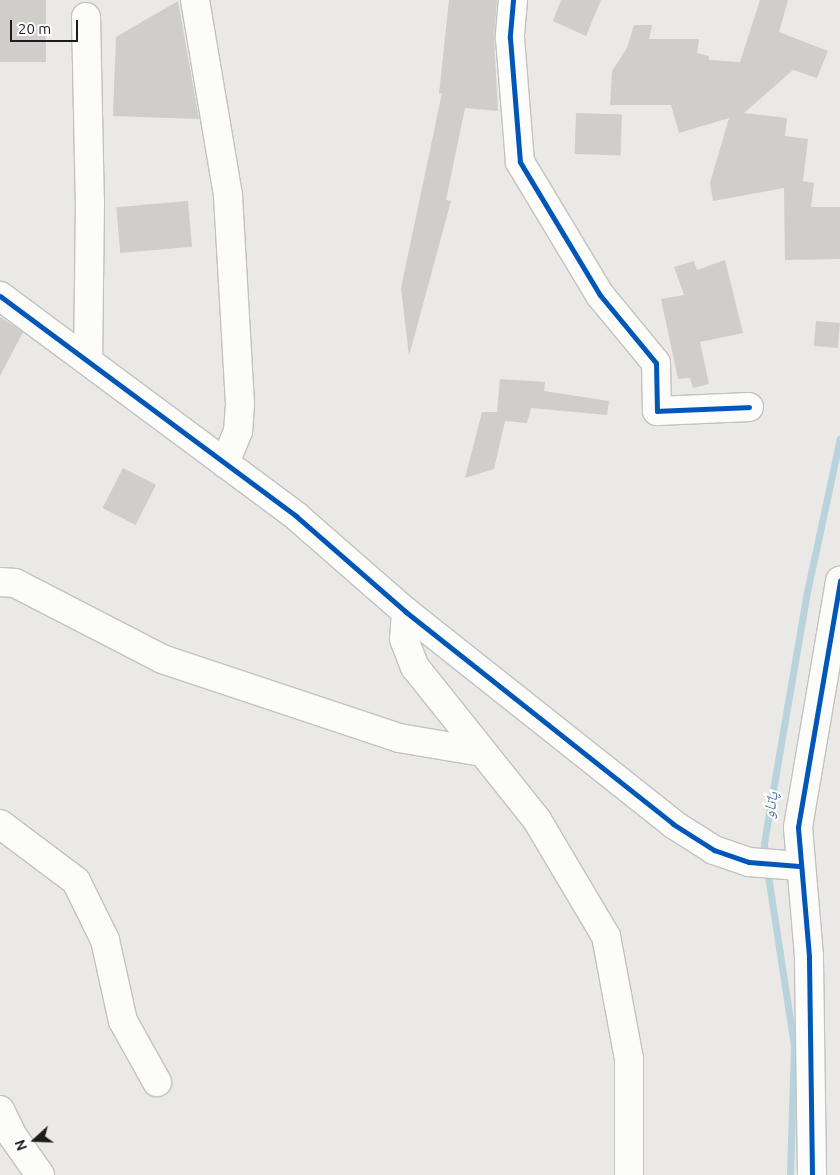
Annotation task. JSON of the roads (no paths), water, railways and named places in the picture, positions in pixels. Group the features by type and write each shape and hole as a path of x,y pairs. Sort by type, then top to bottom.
{"street":[{"path":"195,0 228,196 240,404 238,431 225,463"},
{"path":"513,0 510,38 520,162 600,295 656,363 657,411 749,407"},
{"path":"86,17 90,202 88,361"},
{"path":"0,296 296,516 406,612 673,824 714,850 774,865"},
{"path":"774,865 798,826 840,581"},
{"path":"0,582 15,583 162,659 399,738 482,752"},
{"path":"406,612 404,639 416,667 538,820 606,936 629,1059 629,1175"},
{"path":"2,828 76,882 105,940 124,1021 156,1082"},
{"path":"774,865 808,956 812,1175"},
{"path":"0,1110 6,1139 40,1175"}],"waterway":[{"name":"پاتاو","path":"765,858 764,843 807,592 840,438"},
{"name":"پاتاو","path":"767,869 794,1046 790,1175"}]}
